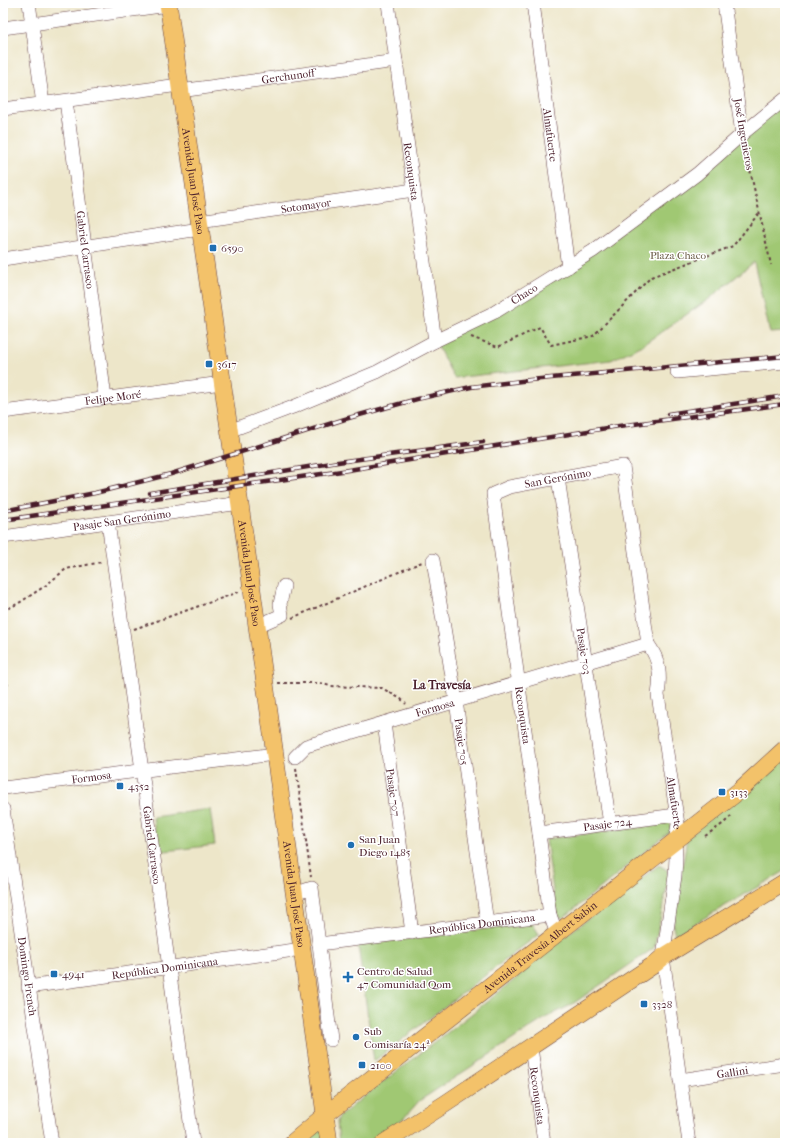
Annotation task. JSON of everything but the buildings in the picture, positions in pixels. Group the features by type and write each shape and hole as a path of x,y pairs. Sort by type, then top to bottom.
{"main road":[{"name":"Avenida Juan José Paso","path":"168,4 240,503 329,1143"},
{"name":"Avenida Travesía Albert Sabin","path":"292,1143 325,1115 739,791 785,749"},
{"path":"384,1143 531,1047 655,964 663,957 785,882"}],"street":[{"path":"29,3 43,104"},
{"name":"Reconquista","path":"388,3 434,340"},
{"name":"Almafuerte","path":"533,3 568,267"},
{"name":"José Ingenieros","path":"724,3 742,134"},
{"path":"3,28 168,4"},
{"name":"Gerchunoff","path":"3,109 66,100 180,88 396,61"},
{"name":"Chaco","path":"229,431 293,407 377,372 434,340 495,312 593,252 697,174 742,134 785,99"},
{"name":"Gabriel Carrasco","path":"66,100 105,398"},
{"name":"Sotomayor","path":"3,258 84,246 200,225 414,190"},
{"path":"676,372 785,362"},
{"name":"Felipe Moré","path":"3,412 222,383"},
{"name":"Almafuerte","path":"623,466 648,644 655,653 659,668 660,681 658,695 676,815 676,876 663,957 689,1143"},
{"name":"San Gerónimo","path":"493,494 509,487 623,466"},
{"name":"Pasaje 703","path":"558,478 610,824"},
{"name":"Reconquista","path":"493,494 550,915 557,934"},
{"name":"Pasaje San Gerónimo","path":"3,537 240,503"},
{"name":"Gabriel Carrasco","path":"108,522 193,1143"},
{"name":"Pasaje 705","path":"433,560 456,701 487,923"},
{"path":"257,626 282,615 280,604 284,586"},
{"name":"Formosa","path":"295,757 306,746 648,644"},
{"name":"Pasaje 707","path":"384,723 412,932"},
{"name":"Formosa","path":"3,788 274,754"},
{"name":"Domingo French","path":"3,809 6,852 52,1143"},
{"name":"Pasaje 724","path":"539,832 676,815"},
{"path":"294,894 312,888 331,1040"},
{"name":"República Dominicana","path":"319,944 550,915"},
{"name":"República Dominicana","path":"28,987 302,948"},
{"name":"Reconquista","path":"531,1047 544,1143"},
{"name":"Gallini","path":"680,1080 785,1064"}],"path":[{"name":"José Ingenieros","path":"742,134 771,265"},
{"path":"455,331 498,347 540,327 551,345 593,336 650,277 733,246 759,212"},
{"path":"3,611 19,603 45,586 66,569 113,560"},
{"path":"282,615 285,622 427,560 433,560"},
{"path":"123,632 251,587"},
{"path":"3,667 8,685"},
{"path":"265,683 320,683 330,686 382,688 401,699 415,714"},
{"path":"295,757 312,888"}],"green space":[{"name":"Plaza Chaco","path":"785,99 785,332 770,333 754,262 709,299 641,346 611,360 454,378 435,341 568,267"},
{"path":"785,756 785,871 675,935 673,927 687,838"},
{"path":"210,809 215,845 157,852 153,817"},
{"path":"670,823 673,829 567,915 562,918 558,916 556,913 546,839"},
{"path":"659,865 667,870 669,878 654,948 571,1005 547,1017 419,1101 404,1118 368,1143 339,1143 337,1122 339,1117 523,973 548,949"},
{"path":"532,923 539,934 374,1061 358,945"},
{"path":"325,1115 329,1143 292,1143"}],"railway":[{"path":"3,511 95,493 171,474 345,419 417,399 471,387 785,356"},
{"path":"668,414 785,396"},
{"path":"3,520 342,471 619,426 785,404"},
{"path":"150,493 338,462 483,442"}],"place":[{"name":"6590","path":"213,248"},
{"name":"3617","path":"209,364"},
{"name":"4352","path":"120,786"},
{"name":"3133","path":"722,792"},
{"name":"San Juan Diego 1485","path":"351,845"},
{"name":"4941","path":"54,974"},
{"name":"Centro de Salud 47 Comunidad Qom","path":"348,977"},
{"name":"3328","path":"644,1004"},
{"name":"Sub Comisaría 24ª","path":"356,1037"},
{"name":"2100","path":"362,1065"}],"district":[{"name":"La Travesía","path":"442,685"}]}
